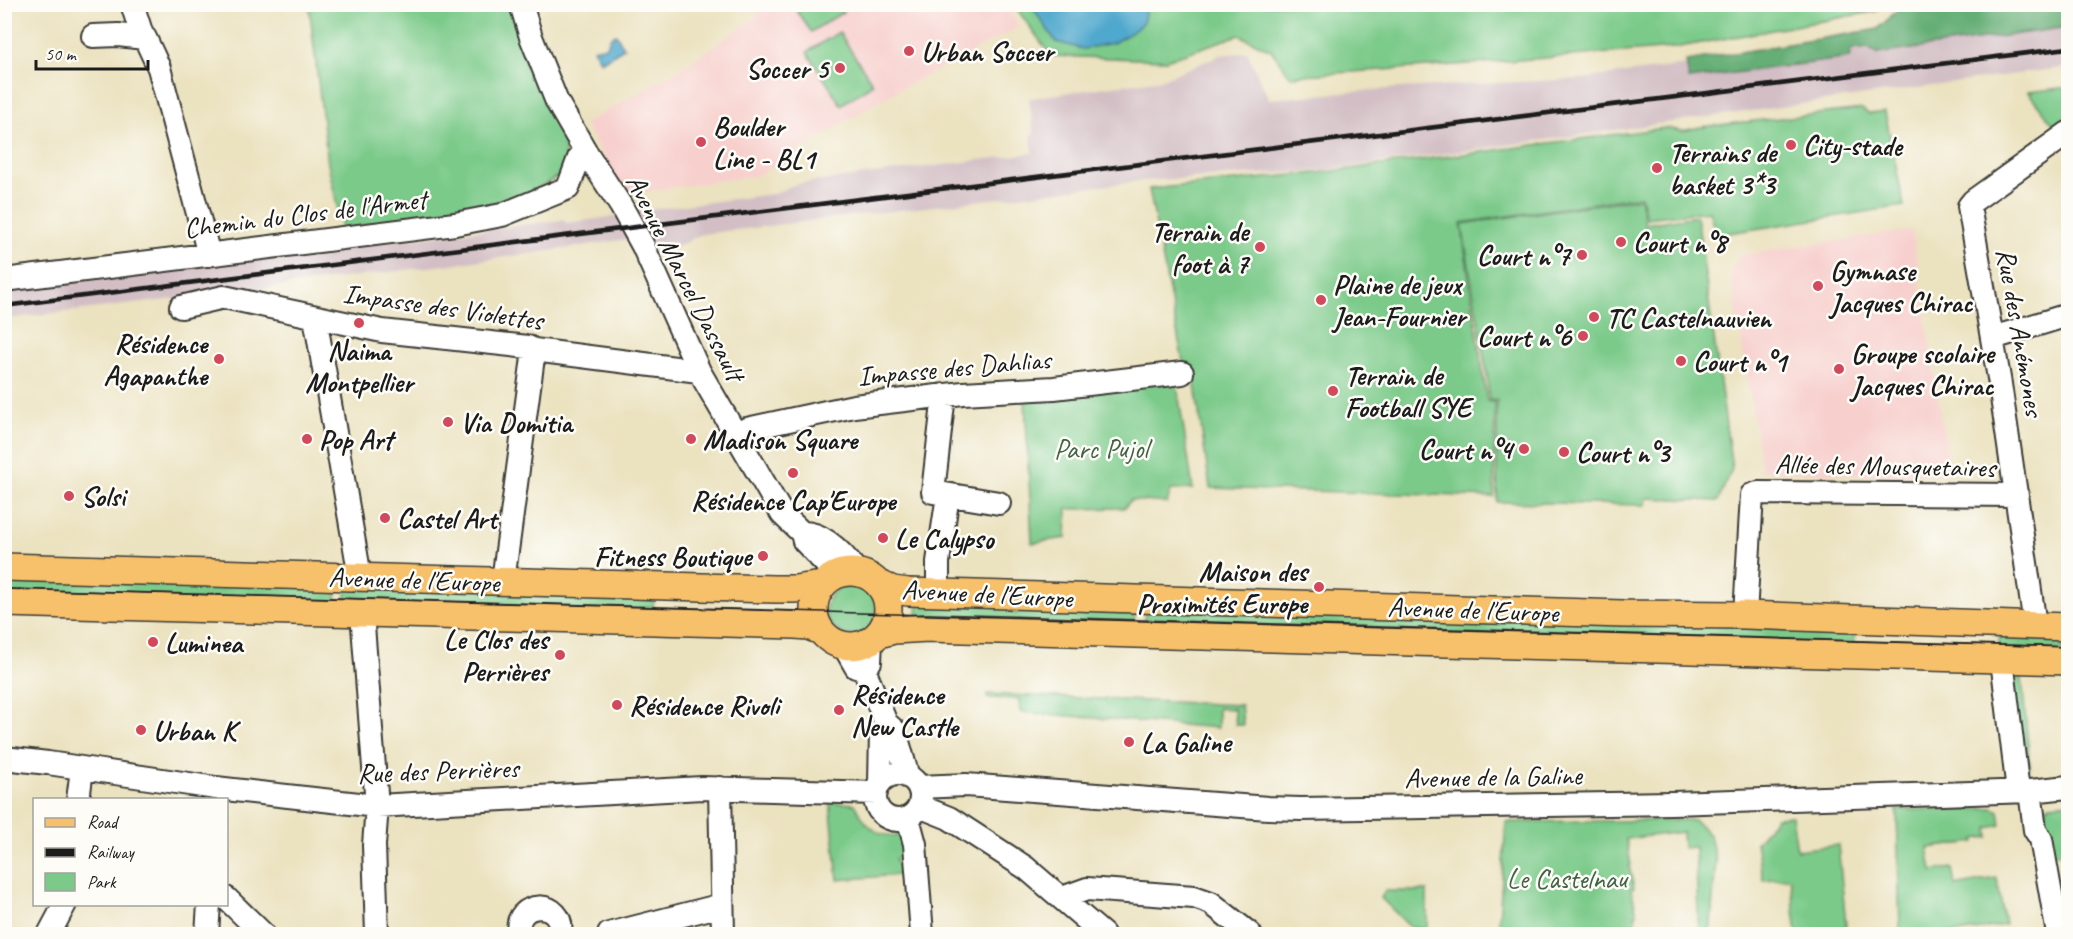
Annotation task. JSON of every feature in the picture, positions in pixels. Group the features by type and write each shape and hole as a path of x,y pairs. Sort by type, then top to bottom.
{"main road":[{"name":"Avenue de l'Europe","path":"4,567 795,589 826,581"},
{"path":"844,573 868,578 885,594 888,614 885,625 875,638 862,645 835,644 821,632 813,612 815,599 826,581 844,573"},
{"name":"Avenue de l'Europe","path":"868,578 900,592 1623,614 1745,615 2068,627"},
{"name":"Avenue de l'Europe","path":"4,603 808,626 821,632"},
{"name":"Avenue de l'Europe","path":"875,638 894,630 928,628 2068,661"}],"street":[{"path":"132,4 143,38 159,68 208,251"},
{"name":"Avenue Marcel Dassault","path":"521,4 557,102 643,246 699,371 782,514 802,533 804,541 827,565 826,581"},
{"path":"93,36 118,35 143,38"},
{"name":"Rue des Anémones","path":"2035,625 1993,338 1969,206 2068,133"},
{"name":"Chemin du Clos de l'Armet","path":"4,280 208,251 455,224 502,215 568,188 579,158 586,152"},
{"name":"Impasse des Violettes","path":"182,307 224,297 382,331 528,347 534,350 699,371"},
{"path":"1993,338 2068,315"},
{"path":"315,317 360,577"},
{"path":"503,581 534,350"},
{"name":"Impasse des Dahlias","path":"734,434 747,429 854,406 944,395 1054,388 1182,373"},
{"path":"944,395 933,492 999,503"},
{"name":"Allée des Mousquetaires","path":"1745,615 1752,495 1758,493 2017,495"},
{"path":"938,593 938,562 948,495"},
{"name":"Avenue Marcel Dassault","path":"802,533 810,532 832,545 868,578"},
{"path":"363,613 377,806 374,844 377,934"},
{"path":"864,669 870,662 875,638"},
{"path":"844,646 856,667 864,669"},
{"path":"2001,660 2024,791 2035,830 2041,839 2058,934"},
{"path":"864,669 886,723 895,731 914,797 922,934"},
{"path":"886,723 881,732 878,807 888,817 902,820 914,797"},
{"name":"Rue des Perrières","path":"4,758 48,763 216,794 377,806 720,788 878,788"},
{"path":"78,798 82,769"},
{"path":"878,788 893,775 914,797 1026,868 1103,934"},
{"name":"Avenue de la Galine","path":"914,797 966,784 1291,809 1672,803 2024,791 2068,787"},
{"path":"720,788 723,934"},
{"path":"1062,898 1087,889 1194,897 1211,903 1250,934"},
{"path":"228,900 263,934"},
{"path":"609,934 722,905"},
{"path":"49,934 64,906"},
{"path":"207,934 209,906"},
{"path":"519,934 518,924 521,917 531,909 538,907 552,911 557,916 560,922 560,934"}],"shaded area":[{"path":"752,5 1006,5 1019,27 880,100 759,175 626,194 584,124 688,64 758,15"},
{"path":"2068,21 2068,67 1327,170 1141,181 702,234 661,255 647,236 536,253 227,293 5,319 4,288 563,220 566,223 612,217 637,211 774,194 796,184 1033,153 1031,135 1034,133 1029,98 1163,79 1220,55 1247,52 1269,99 1398,88 1579,79 1884,39"},
{"name":"Groupe scolaire Jacques Chirac","path":"1912,230 1950,474 1869,475 1762,471 1730,271 1740,255"}],"green space":[{"path":"309,5 509,5 511,15 563,135 567,171 522,198 342,229 328,164"},
{"name":"Soccer 5","path":"793,5 838,5 843,12 811,32"},
{"path":"1014,5 1880,5 1877,11 1674,48 1290,76 1271,50 1239,35 1166,60 1051,56"},
{"path":"1899,5 2068,5 2068,27 1877,54 1868,48 1851,50 1849,58 1689,79 1686,61 1878,29"},
{"name":"Soccer 5","path":"839,32 873,84 841,105 807,52"},
{"path":"2068,87 2068,114 2054,125 2028,92"},
{"name":"Plaine de jeux Jean-Fournier","path":"1862,109 1869,114 1885,112 1904,206 1716,235 1709,211 1646,218 1641,196 1461,223 1487,401 1495,402 1494,497 1210,488 1193,371 1191,365 1184,367 1149,189 1327,172 1665,128 1682,131"},
{"name":"TC Castelnauvien","path":"1640,198 1645,224 1697,216 1732,469 1718,501 1647,498 1646,505 1497,502 1497,400 1489,400 1487,375 1462,224"},
{"name":"Parc Pujol","path":"1176,379 1193,489 1171,490 1167,503 1131,500 1124,508 1067,509 1066,538 1032,543 1025,399"},
{"path":"5,571 337,581 336,607 5,597"},
{"path":"346,581 654,590 653,616 346,602"},
{"path":"851,585 865,589 872,596 876,610 872,624 865,631 851,635 837,631 830,624 826,610 830,596 837,589"},
{"path":"918,596 1135,603 1134,630 917,623"},
{"path":"1144,605 1855,624 1854,649 1145,629"},
{"path":"1999,629 2068,630 2068,651 1999,649"},
{"path":"2010,668 2021,668 2030,767 2019,768"},
{"path":"987,694 1241,705 1243,725 1236,725 1234,709 1218,708 1218,728 1020,712 1019,699 987,698"},
{"path":"830,802 855,804 872,828 885,835 900,835 907,842 907,854 895,859 901,871 909,869 909,874 838,880"},
{"path":"2068,802 2068,852 2051,855 2044,810 2050,804"},
{"path":"1993,808 1999,811 2001,825 1988,828 1989,837 1975,839 1975,842 1928,848 1932,871 1952,868 1955,886 1997,878 2005,925 1952,934 1900,934 1897,810"},
{"path":"1792,816 1797,850 1838,845 1847,934 1797,934 1790,878 1763,880 1756,843 1776,817"},
{"name":"Le Castelnau","path":"1695,820 1710,836 1716,861 1710,934 1699,934 1695,847 1683,848 1682,832 1626,839 1634,888 1631,889 1637,914 1635,915 1636,923 1607,926 1607,934 1498,934 1506,822"},
{"path":"1385,891 1427,891 1427,929 1411,928 1381,898"}],"water":[{"path":"1031,5 1147,5 1143,23 1131,33 1113,43 1083,49 1056,42"},
{"path":"616,34 624,48 601,62 593,49 607,46 610,37"}],"tram line":[{"path":"4,589 2068,647"}],"railway":[{"path":"4,306 2068,48"}],"place":[{"name":"Urban Soccer","path":"909,51"},
{"name":"Soccer 5","path":"840,68"},
{"name":"Boulder Line - BL1","path":"701,142"},
{"name":"City-stade","path":"1791,145"},
{"name":"Terrains de basket 3*3","path":"1657,168"},
{"name":"Court n°8","path":"1621,242"},
{"name":"Terrain de foot à 7","path":"1260,247"},
{"name":"Court n°7","path":"1582,255"},
{"name":"Gymnase Jacques Chirac","path":"1818,286"},
{"name":"Plaine de jeux Jean-Fournier","path":"1321,300"},
{"name":"TC Castelnauvien","path":"1594,317"},
{"name":"Naima Montpellier","path":"359,323"},
{"name":"Court n°6","path":"1583,336"},
{"name":"Résidence Agapanthe","path":"219,359"},
{"name":"Court n°1","path":"1681,361"},
{"name":"Groupe scolaire Jacques Chirac","path":"1839,369"},
{"name":"Terrain de Football SYE","path":"1333,391"},
{"name":"Via Domitia","path":"448,422"},
{"name":"Pop Art","path":"307,439"},
{"name":"Madison Square","path":"691,439"},
{"name":"Court n°4","path":"1524,449"},
{"name":"Court n°3","path":"1564,452"},
{"name":"Résidence Cap'Europe","path":"793,473"},
{"name":"Solsi","path":"69,496"},
{"name":"Castel Art","path":"385,518"},
{"name":"Le Calypso","path":"883,538"},
{"name":"Fitness Boutique","path":"763,556"},
{"name":"Maison des Proximités Europe","path":"1319,587"},
{"name":"Luminea","path":"153,642"},
{"name":"Le Clos des Perrières","path":"560,655"},
{"name":"Résidence Rivoli","path":"617,705"},
{"name":"Résidence New Castle","path":"839,710"},
{"name":"Urban K","path":"141,730"},
{"name":"La Galine","path":"1129,742"}]}
